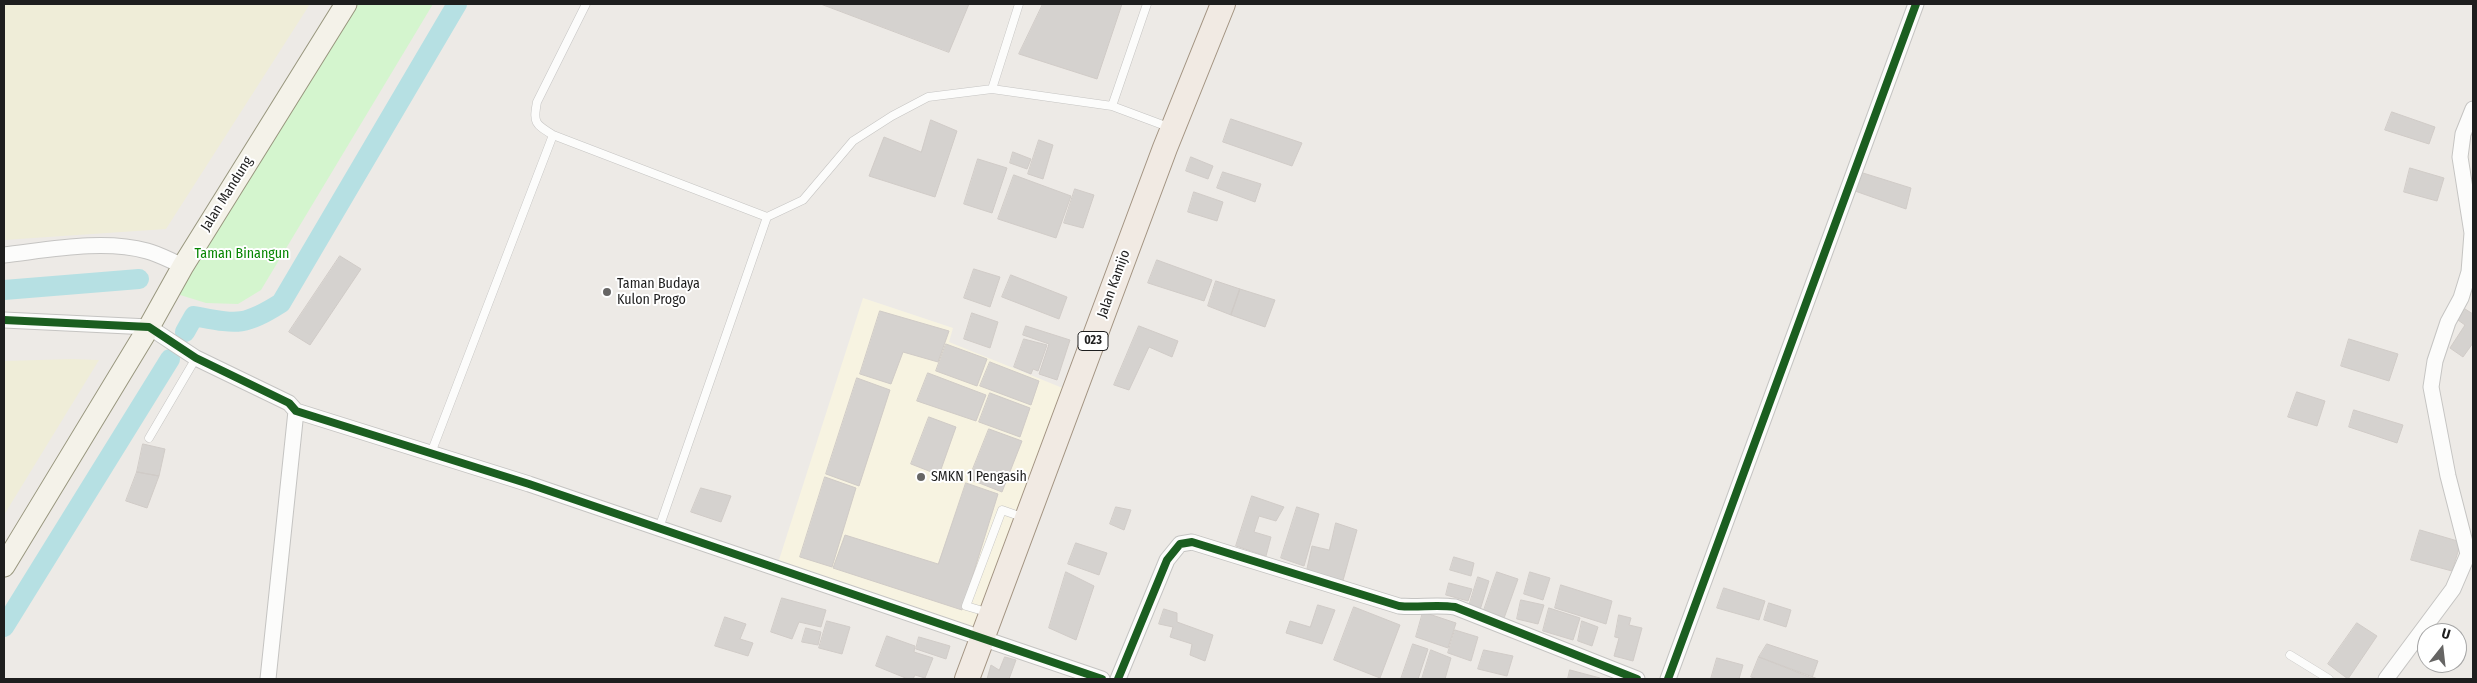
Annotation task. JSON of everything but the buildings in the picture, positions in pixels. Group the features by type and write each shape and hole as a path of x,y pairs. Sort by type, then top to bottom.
{"main road":[{"name":"Jalan Mandung","path":"4,566 149,327 183,266 346,4"},
{"name":"Jalan Kamijo","path":"967,679 1218,5"}],"street":[{"path":"1668,679 1916,4"},
{"path":"2386,679 2454,589 2468,554 2448,476 2431,387 2436,361 2448,322 2461,298 2469,272 2472,234 2460,157 2463,134 2473,109"},
{"path":"4,255 62,248 122,246 148,251 183,266"},
{"path":"4,320 149,327 196,358 289,404 296,411 659,528 1102,679"},
{"path":"268,679 296,411"},
{"path":"1118,679 1167,560 1180,544 1192,542 1399,606 1413,608 1438,604 1455,607 1637,679"}],"lane":[{"path":"586,4 537,102 534,119 538,126 553,135 767,217"},
{"path":"992,89 1019,4"},
{"path":"1112,106 1147,4"},
{"path":"659,528 767,217 802,200 853,141 892,116 928,97 992,89 1112,106 1173,128"},
{"path":"431,453 553,135"},
{"path":"150,438 196,358"},
{"path":"2290,655 2329,679"}],"shaded area":[{"path":"4,4 310,4 166,229 4,240"},
{"name":"SMKN 1 Pengasih","path":"863,298 953,328 949,342 1070,391 978,630 778,563"},
{"path":"99,360 4,515 4,361"}],"green space":[{"name":"Taman Binangun","path":"354,4 433,4 261,290 238,304 206,303 177,294"}],"waterway":[{"path":"185,332 194,316 220,321 239,322 257,316 281,303 457,4"},
{"path":"4,290 139,279"},
{"path":"4,627 170,359"}],"cycle path":[{"path":"1668,679 1916,4"},
{"path":"4,320 149,327 196,358 289,403 296,411 529,484 1102,679"},
{"path":"1118,679 1167,560 1180,544 1192,542 1399,606 1455,607 1637,679"}],"place":[{"name":"Taman Budaya Kulon Progo","path":"607,292"},
{"name":"SMKN 1 Pengasih","path":"921,477"}]}
